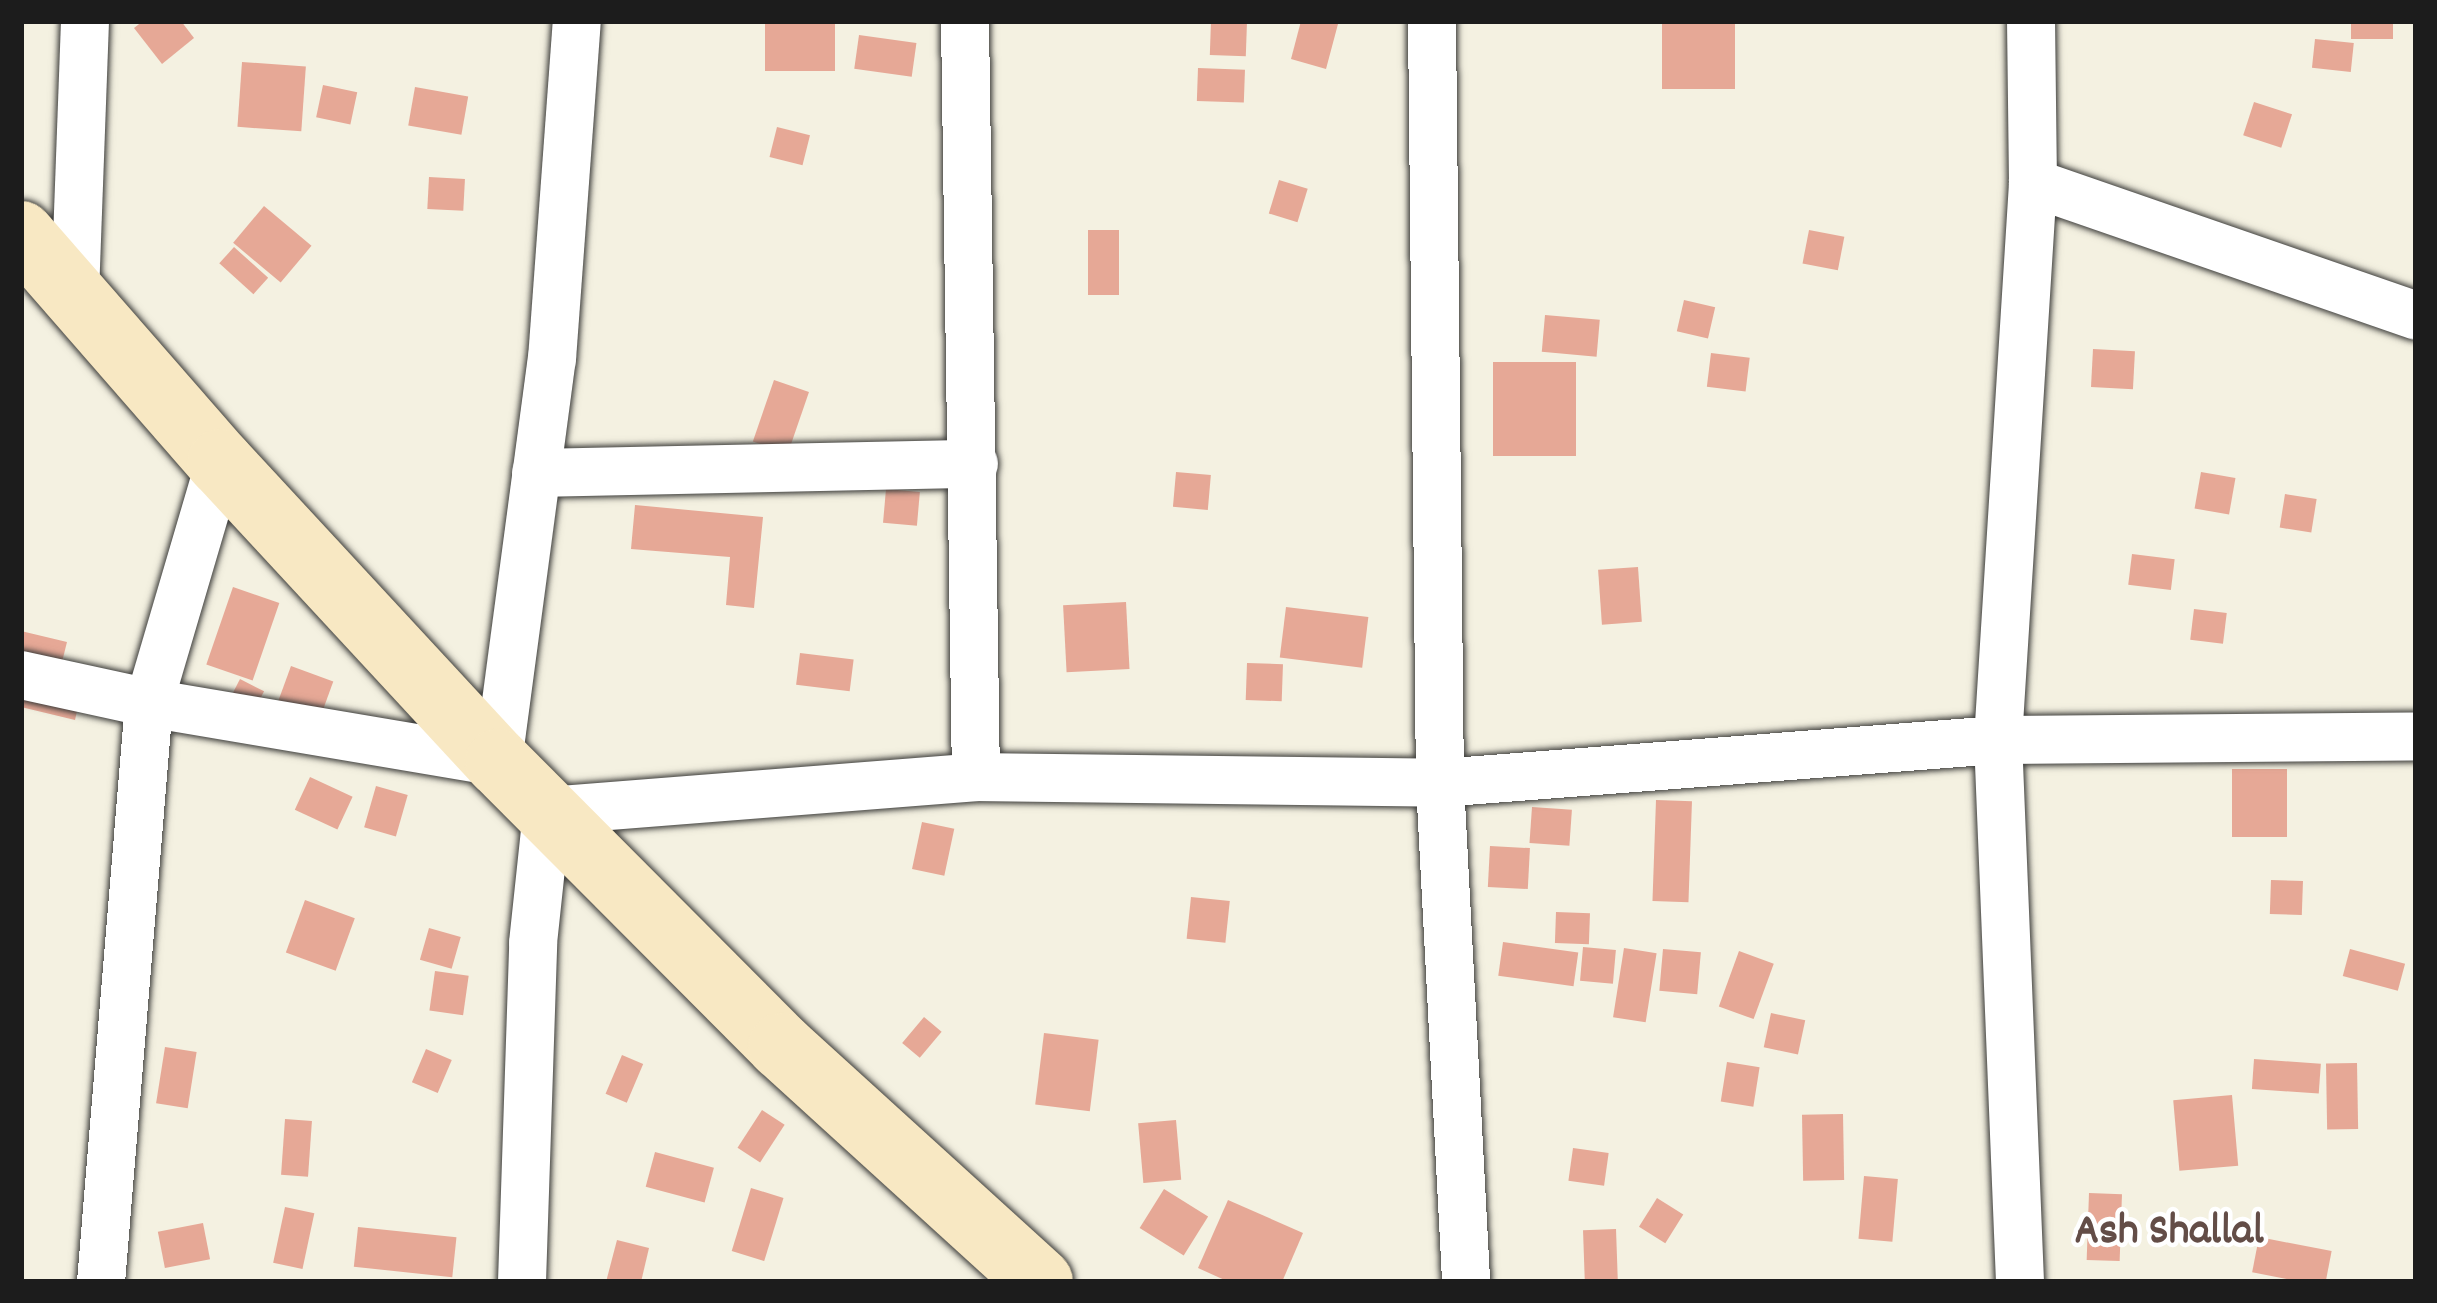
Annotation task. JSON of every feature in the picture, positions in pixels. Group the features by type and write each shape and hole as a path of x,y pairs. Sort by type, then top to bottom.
{"main road":[{"path":"21,233 220,461 498,762 781,1046 1031,1278"}],"street":[{"path":"75,294 85,21"},
{"path":"21,675 149,703 498,762 552,359 577,21"},
{"path":"965,21 976,777"},
{"path":"1432,21 1440,783 1466,1282"},
{"path":"2020,1282 1998,740 2033,183 2031,21"},
{"path":"2033,183 2416,316"},
{"path":"101,1282 149,703 220,461"},
{"path":"536,473 974,464"},
{"path":"522,1282 533,943 547,811 976,777 1440,783 1998,740 2416,736"}],"building":[{"path":"143,21 181,21 194,38 162,64 134,28"},
{"path":"765,21 835,21 835,71 765,71"},
{"path":"1211,21 1247,22 1246,56 1210,55"},
{"path":"1301,21 1338,24 1326,69 1291,59"},
{"path":"1662,21 1735,21 1735,89 1662,89"},
{"path":"2351,21 2393,21 2393,39 2351,39"},
{"path":"859,35 916,43 912,77 854,69"},
{"path":"2315,39 2354,43 2351,72 2312,68"},
{"path":"242,62 306,66 301,131 237,127"},
{"path":"1198,68 1245,70 1244,103 1197,101"},
{"path":"323,85 357,92 350,125 316,117"},
{"path":"415,87 468,96 461,135 408,125"},
{"path":"2254,102 2292,114 2281,148 2243,135"},
{"path":"777,127 810,135 802,165 770,157"},
{"path":"429,177 465,179 463,211 427,209"},
{"path":"1279,180 1308,189 1297,222 1269,213"},
{"path":"264,206 311,246 281,283 233,243"},
{"path":"1088,230 1119,230 1119,295 1088,295"},
{"path":"1809,230 1844,237 1838,270 1803,263"},
{"path":"234,247 268,278 253,294 219,263"},
{"path":"1684,300 1715,307 1708,338 1677,331"},
{"path":"1545,315 1600,320 1597,357 1542,352"},
{"path":"2093,349 2135,351 2133,389 2091,387"},
{"path":"1711,353 1750,358 1746,391 1707,387"},
{"path":"1493,362 1576,362 1576,456 1493,456"},
{"path":"774,380 809,392 788,454 753,441"},
{"path":"1176,472 1211,475 1208,510 1173,507"},
{"path":"2201,472 2235,478 2229,515 2195,508"},
{"path":"886,489 920,492 917,526 883,523"},
{"path":"2285,494 2317,499 2311,533 2280,528"},
{"path":"635,505 763,517 754,608 726,605 730,557 631,549"},
{"path":"2132,554 2175,559 2171,590 2128,585"},
{"path":"1638,567 1642,622 1602,625 1598,570"},
{"path":"233,587 279,603 253,680 206,665"},
{"path":"1126,602 1130,669 1067,672 1063,605"},
{"path":"1286,607 1368,617 1362,668 1280,658"},
{"path":"2194,609 2227,613 2223,644 2190,640"},
{"path":"21,631 67,642 59,674 84,680 75,720 21,707"},
{"path":"800,653 854,660 850,691 796,685"},
{"path":"1247,663 1283,664 1282,701 1246,700"},
{"path":"291,666 333,681 311,742 269,727"},
{"path":"240,679 264,691 245,730 220,717"},
{"path":"2232,769 2287,769 2287,837 2232,837"},
{"path":"310,777 353,797 337,829 295,810"},
{"path":"376,786 408,795 396,836 364,827"},
{"path":"1656,800 1692,801 1688,902 1652,901"},
{"path":"1532,807 1572,810 1569,846 1529,843"},
{"path":"922,822 954,829 944,876 912,869"},
{"path":"1490,846 1530,848 1528,889 1488,887"},
{"path":"2271,880 2303,881 2302,915 2270,914"},
{"path":"1191,897 1230,901 1225,943 1187,939"},
{"path":"305,900 355,918 336,971 286,953"},
{"path":"1556,912 1590,913 1589,944 1555,943"},
{"path":"429,928 461,937 452,969 420,960"},
{"path":"1503,942 1578,953 1574,986 1498,976"},
{"path":"1583,947 1616,950 1613,984 1580,981"},
{"path":"1624,948 1657,953 1646,1022 1613,1017"},
{"path":"1663,949 1701,952 1697,994 1659,991"},
{"path":"2350,949 2405,964 2398,991 2343,976"},
{"path":"1739,951 1774,964 1754,1019 1719,1006"},
{"path":"435,971 469,976 463,1015 429,1011"},
{"path":"1771,1013 1805,1020 1798,1055 1764,1047"},
{"path":"924,1017 942,1032 920,1058 902,1043"},
{"path":"1044,1033 1099,1040 1090,1111 1035,1104"},
{"path":"165,1047 197,1052 188,1108 156,1103"},
{"path":"426,1049 452,1060 438,1093 412,1082"},
{"path":"622,1055 643,1064 627,1103 606,1094"},
{"path":"2254,1059 2321,1064 2319,1094 2252,1089"},
{"path":"1727,1062 1760,1067 1753,1107 1721,1102"},
{"path":"2357,1063 2358,1129 2327,1130 2326,1064"},
{"path":"2232,1095 2238,1166 2179,1171 2173,1100"},
{"path":"762,1110 785,1125 760,1162 737,1148"},
{"path":"1843,1114 1844,1180 1803,1181 1802,1115"},
{"path":"285,1119 312,1121 308,1177 281,1175"},
{"path":"1176,1120 1181,1180 1143,1183 1138,1123"},
{"path":"1573,1148 1609,1153 1604,1186 1568,1181"},
{"path":"655,1152 714,1168 705,1203 646,1187"},
{"path":"1864,1176 1898,1179 1892,1242 1859,1239"},
{"path":"751,1188 784,1198 764,1261 732,1251"},
{"path":"1164,1189 1208,1217 1184,1256 1140,1228"},
{"path":"2089,1193 2122,1194 2120,1261 2087,1260"},
{"path":"1657,1198 1683,1214 1665,1243 1639,1227"},
{"path":"1228,1200 1303,1233 1282,1282 1229,1282 1198,1268"},
{"path":"285,1207 314,1213 302,1269 273,1263"},
{"path":"203,1223 210,1259 165,1268 158,1232"},
{"path":"358,1227 456,1237 452,1277 354,1267"},
{"path":"1616,1229 1618,1282 1585,1282 1583,1230"},
{"path":"2259,1237 2332,1251 2326,1282 2252,1272"},
{"path":"617,1240 649,1248 641,1282 606,1282"}],"district":[{"name":"Ash Shallal","path":"2169,1234"}]}
